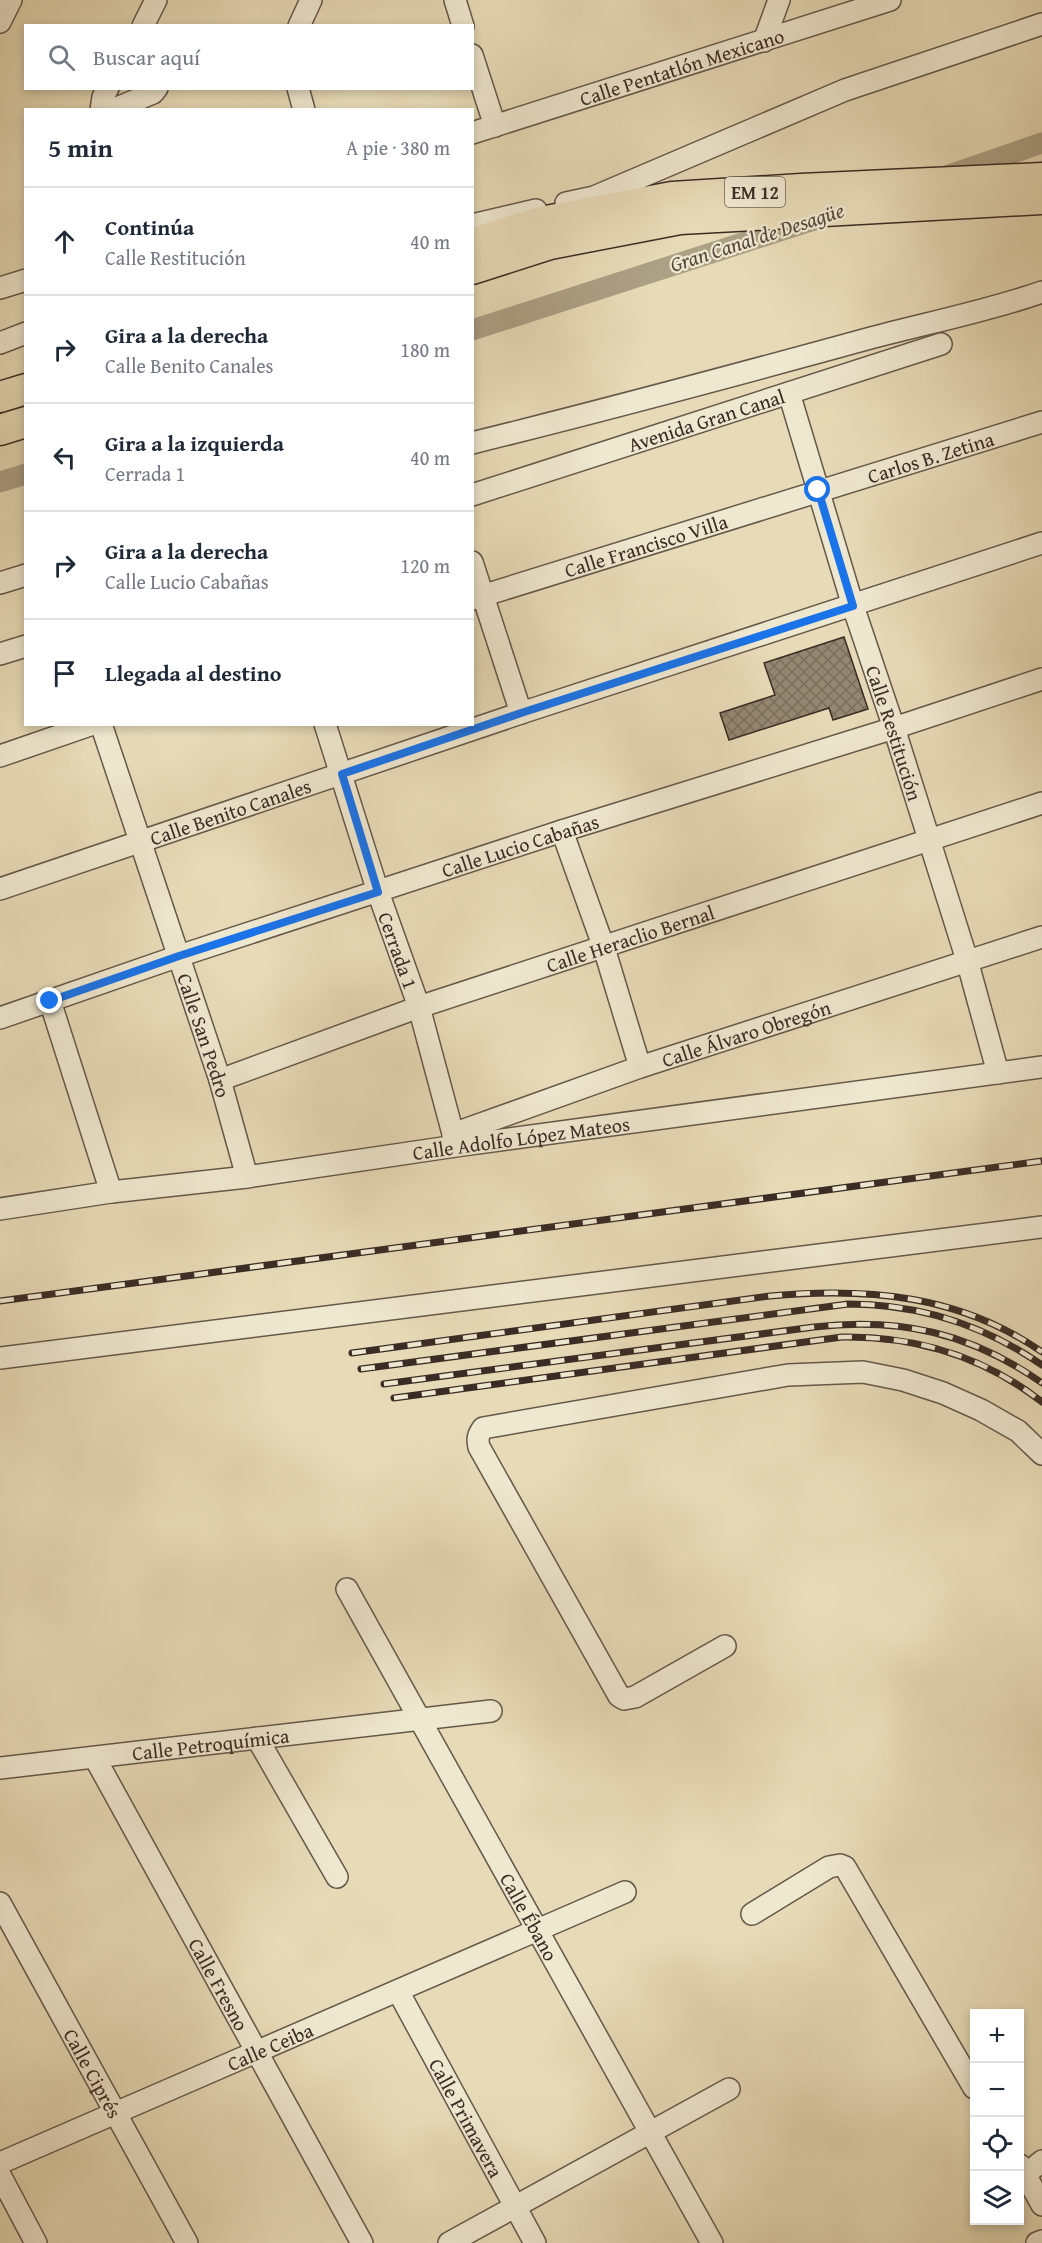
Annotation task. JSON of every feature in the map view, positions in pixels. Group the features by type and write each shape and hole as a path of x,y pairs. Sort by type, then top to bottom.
{"highway":[{"name":"EM 12","path":"474,242 541,222 672,197 1042,178"},
{"name":"EM 12","path":"474,268 550,244 680,219 1042,199"},
{"path":"0,397 24,390"},
{"path":"0,430 24,423"}],"street":[{"path":"0,22 12,0"},
{"path":"144,24 156,0"},
{"path":"300,24 311,0"},
{"path":"455,0 462,24"},
{"path":"764,42 779,0"},
{"name":"Calle Pentatlón Mexicano","path":"474,132 764,42 890,0"},
{"path":"474,225 594,197 845,90 1042,24"},
{"path":"474,62 495,126"},
{"path":"101,108 107,90"},
{"path":"117,108 156,90"},
{"path":"299,90 303,108"},
{"path":"0,288 24,281"},
{"path":"474,443 642,401 927,323 998,307 1042,292"},
{"path":"0,342 24,334"},
{"name":"Avenida Gran Canal","path":"474,494 941,344"},
{"name":"Calle Restitución","path":"789,393 853,606 967,960 998,1073"},
{"name":"Carlos B. Zetina","path":"818,490 1042,422"},
{"name":"Calle Francisco Villa","path":"478,597 818,490"},
{"name":"Calle Benito Canales","path":"0,889 521,713 1042,543"},
{"path":"474,574 478,597 521,713"},
{"path":"0,583 24,576"},
{"path":"0,654 24,647"},
{"name":"Calle Lucio Cabañas","path":"0,1018 179,956 562,831 894,728 1042,679"},
{"path":"0,756 87,726"},
{"name":"Calle San Pedro","path":"103,726 220,1080 247,1177"},
{"name":"Cerrada 1","path":"326,726 378,892 419,1007 455,1140"},
{"name":"Calle Heraclio Bernal","path":"220,1080 419,1007 1042,803"},
{"path":"562,831 603,948 640,1066"},
{"name":"Calle Álvaro Obregón","path":"455,1140 640,1066 1042,937"},
{"path":"50,1001 111,1192"},
{"name":"Calle Adolfo López Mateos","path":"0,1209 111,1192 247,1177 455,1140 1042,1067"},
{"path":"0,1358 1042,1227"},
{"path":"725,1646 635,1697 624,1699 619,1696 479,1447 477,1441 483,1428 788,1375 862,1372 903,1380 943,1393 981,1410 1018,1431 1042,1454"},
{"name":"Calle Ébano","path":"347,1589 712,2243"},
{"name":"Calle Petroquímica","path":"0,1768 491,1711"},
{"path":"257,1738 337,1877"},
{"name":"Calle Fresno","path":"95,1758 363,2243"},
{"path":"752,1914 829,1867 840,1865 845,1867 970,2080"},
{"name":"Calle Ceiba","path":"0,2163 625,1892"},
{"name":"Calle Ciprés","path":"0,1903 187,2243"},
{"name":"Calle Primavera","path":"398,1991 535,2243"},
{"path":"449,2243 729,2089"},
{"path":"1024,2169 1042,2161"},
{"path":"1023,2171 1042,2205"},
{"path":"0,2175 36,2243"},
{"path":"1037,2243 1042,2241"}],"building":[{"path":"844,637 868,709 833,720 829,708 729,740 720,713 775,695 764,663"}],"waterway":[{"name":"Gran Canal de Desagüe","path":"949,175 1042,143"},
{"name":"Gran Canal de Desagüe","path":"474,329 814,220"},
{"name":"Gran Canal de Desagüe","path":"0,482 24,475"}],"railway":[{"path":"0,1301 1042,1161"},
{"path":"352,1353 806,1293 877,1295 912,1299 945,1307 979,1318 1011,1333 1042,1352"},
{"path":"361,1369 848,1304 900,1308 950,1320 997,1339 1042,1365"},
{"path":"384,1384 846,1324 876,1324 934,1332 989,1352 1042,1383"},
{"path":"394,1398 842,1337 896,1340 948,1352 996,1372 1042,1402"}],"route":[{"path":"50,1001 179,956 378,892 342,774 521,713 853,606 818,490"}]}
